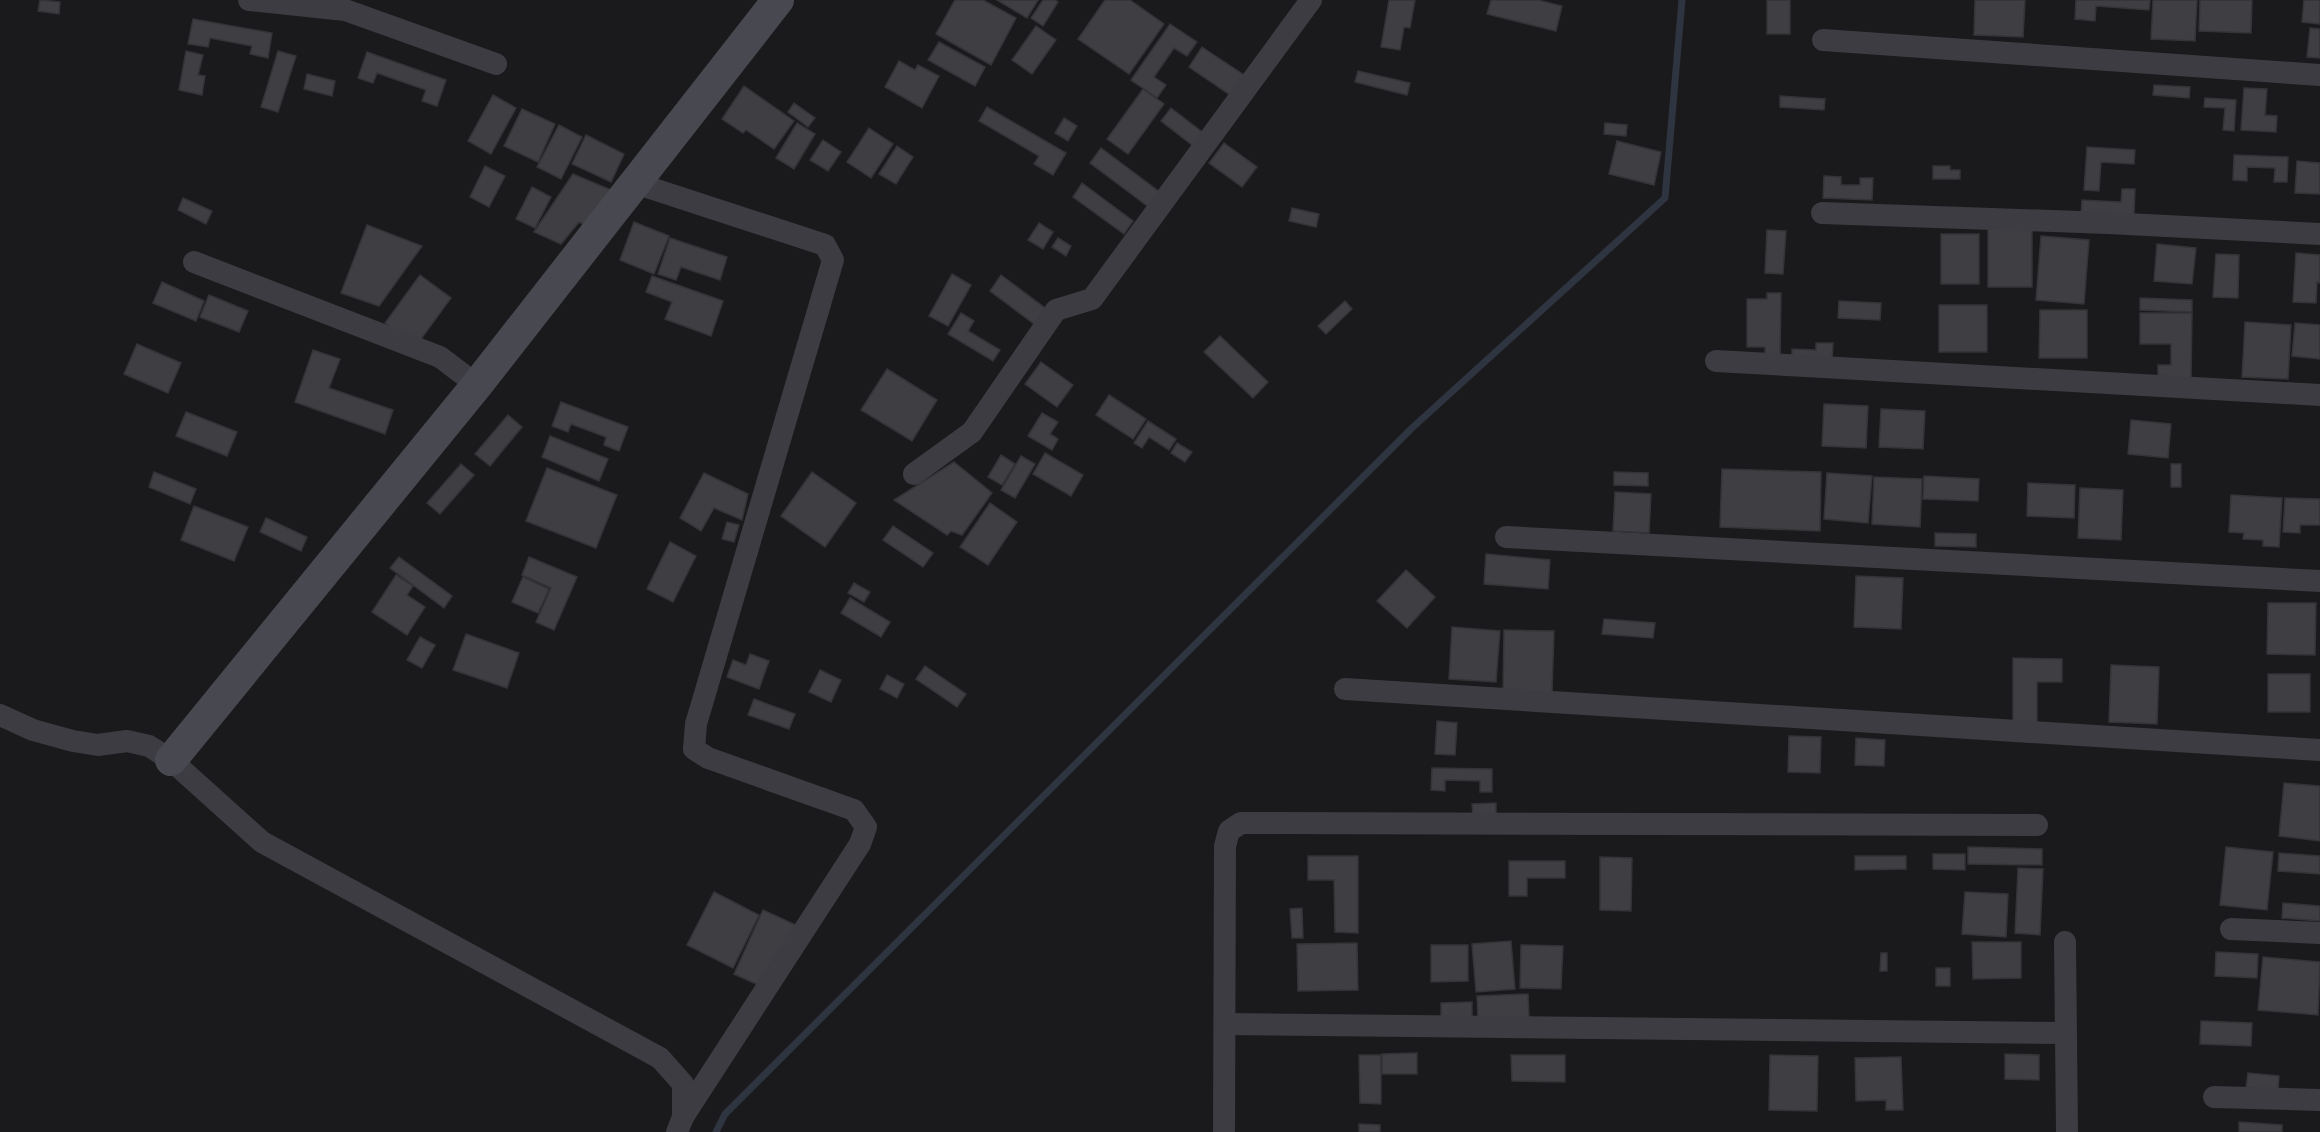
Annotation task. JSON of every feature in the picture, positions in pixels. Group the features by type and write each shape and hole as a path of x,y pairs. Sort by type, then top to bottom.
{"street":[{"path":"249,0 345,10 496,64"},
{"path":"171,759 477,385 778,0"},
{"path":"914,474 972,432 1056,310 1092,299 1311,0"},
{"path":"1823,40 2320,75"},
{"path":"635,183 825,245 833,260 696,724 694,749 708,758 854,810 866,827 860,844 680,1125"},
{"path":"1822,213 2108,223 2320,234"},
{"path":"194,262 440,357 477,385"},
{"path":"1716,362 2320,395"},
{"path":"1506,537 2320,581"},
{"path":"1345,689 2320,750"},
{"path":"0,715 33,730 73,741 98,745 127,741 149,746 171,759 262,842 660,1058 683,1084 680,1125"},
{"path":"1224,1132 1225,846 1230,831 1241,823 2037,825"},
{"path":"2231,929 2320,933"},
{"path":"2065,942 2067,1132"},
{"path":"1225,1024 2066,1033"},
{"path":"2214,1097 2320,1100"}],"building":[{"path":"40,0 60,2 59,14 38,11"},
{"path":"955,0 983,0 1016,18 991,65 936,34"},
{"path":"997,0 1038,0 1027,18"},
{"path":"1043,0 1058,2 1043,26 1031,18"},
{"path":"1105,0 1130,0 1164,24 1129,74 1078,39"},
{"path":"1389,0 1415,0 1410,28 1404,27 1400,50 1381,47"},
{"path":"1491,0 1538,0 1562,6 1556,31 1487,14"},
{"path":"1767,0 1790,0 1790,34 1767,34"},
{"path":"1975,0 2025,0 2023,37 1974,35"},
{"path":"2076,0 2150,0 2149,10 2096,6 2095,21 2075,19"},
{"path":"2153,0 2197,0 2195,41 2151,39"},
{"path":"2200,0 2252,0 2251,33 2199,31"},
{"path":"2304,0 2320,0 2320,24 2302,22"},
{"path":"193,19 272,33 268,58 250,54 252,46 210,38 208,47 188,44"},
{"path":"1170,24 1197,42 1187,56 1174,48 1154,77 1166,85 1157,98 1131,80"},
{"path":"1036,26 1056,40 1032,74 1012,60"},
{"path":"2310,28 2320,29 2320,58 2307,57"},
{"path":"939,42 985,67 975,86 928,60"},
{"path":"1202,47 1247,77 1233,97 1189,67"},
{"path":"186,51 203,55 198,75 205,76 202,95 179,90"},
{"path":"278,51 296,56 278,112 261,107"},
{"path":"367,52 446,80 437,106 422,101 426,90 377,73 373,83 358,78"},
{"path":"899,61 915,70 918,65 939,76 922,108 885,87"},
{"path":"1358,71 1410,83 1407,95 1355,82"},
{"path":"307,74 335,81 332,96 304,89"},
{"path":"2154,85 2190,87 2189,98 2153,95"},
{"path":"744,86 794,121 774,149 746,130 743,133 722,119"},
{"path":"2244,88 2267,89 2265,115 2277,116 2276,132 2241,130"},
{"path":"1143,89 1164,104 1128,154 1107,139"},
{"path":"493,95 516,108 491,154 468,141"},
{"path":"1780,96 1825,99 1824,110 1780,107"},
{"path":"2205,98 2236,100 2234,131 2223,130 2225,108 2204,107"},
{"path":"794,103 815,118 808,127 788,112"},
{"path":"987,107 1066,153 1053,175 1034,164 1039,156 979,121"},
{"path":"1171,108 1206,135 1196,148 1161,121"},
{"path":"522,109 555,124 538,162 504,146"},
{"path":"1064,118 1077,126 1068,141 1055,133"},
{"path":"797,123 815,134 794,169 776,158"},
{"path":"1605,123 1627,125 1626,136 1604,134"},
{"path":"559,125 582,137 561,179 537,167"},
{"path":"869,128 893,144 871,178 847,162"},
{"path":"586,135 624,154 611,182 572,164"},
{"path":"823,140 841,152 828,171 810,160"},
{"path":"1617,141 1661,152 1654,185 1609,174"},
{"path":"1224,143 1257,167 1242,187 1209,163"},
{"path":"897,146 913,157 896,184 879,174"},
{"path":"2087,147 2135,150 2134,164 2101,162 2099,191 2084,190"},
{"path":"1101,148 1161,193 1150,208 1090,163"},
{"path":"2234,155 2288,157 2287,182 2274,182 2275,168 2247,167 2247,181 2233,180"},
{"path":"2297,161 2320,163 2320,194 2295,193"},
{"path":"485,166 505,176 489,207 470,197"},
{"path":"1933,166 1950,166 1950,170 1960,170 1960,179 1933,179"},
{"path":"573,174 616,192 590,228 579,222 561,244 534,232"},
{"path":"1824,176 1841,177 1841,185 1860,185 1860,178 1873,178 1872,200 1823,198"},
{"path":"1082,183 1133,221 1124,234 1073,197"},
{"path":"532,187 551,197 535,228 516,219"},
{"path":"2122,189 2135,189 2134,216 2081,215 2082,200 2121,202"},
{"path":"183,198 212,211 206,224 178,210"},
{"path":"1292,208 1319,214 1316,227 1289,221"},
{"path":"634,222 669,236 654,274 620,260"},
{"path":"1039,223 1053,232 1043,249 1028,240"},
{"path":"367,225 422,246 379,306 341,293"},
{"path":"1988,228 2032,228 2032,287 1988,287"},
{"path":"1767,230 1786,231 1783,274 1765,273"},
{"path":"1941,234 1979,234 1979,284 1941,284"},
{"path":"2041,236 2089,240 2084,304 2036,300"},
{"path":"670,238 727,257 720,280 681,267 676,280 658,274"},
{"path":"1058,238 1071,246 1066,256 1052,247"},
{"path":"2157,244 2196,248 2192,284 2154,281"},
{"path":"2296,253 2320,255 2320,283 2317,282 2316,303 2293,302"},
{"path":"2216,254 2239,255 2238,298 2213,297"},
{"path":"952,274 971,285 948,326 929,316"},
{"path":"420,275 451,298 416,346 385,323"},
{"path":"1001,275 1049,311 1038,327 990,291"},
{"path":"652,276 723,301 711,336 665,319 672,302 646,292"},
{"path":"162,282 204,301 196,321 153,303"},
{"path":"1767,293 1781,293 1780,357 1765,357 1765,347 1747,347 1747,299 1767,299"},
{"path":"209,295 248,311 239,332 200,317"},
{"path":"2140,298 2192,300 2192,312 2140,310"},
{"path":"1345,301 1352,309 1326,334 1318,326"},
{"path":"1839,301 1881,303 1880,320 1838,318"},
{"path":"1939,305 1987,305 1987,352 1939,352"},
{"path":"2040,310 2087,310 2087,358 2039,358"},
{"path":"961,313 974,321 968,331 1000,350 993,361 948,334"},
{"path":"2140,313 2192,313 2191,381 2158,380 2158,365 2171,365 2171,344 2140,344"},
{"path":"2245,322 2291,325 2288,379 2242,377"},
{"path":"2295,323 2320,325 2320,359 2292,356"},
{"path":"1220,336 1268,382 1253,398 1204,352"},
{"path":"1816,343 1833,343 1832,362 1792,360 1792,349 1816,350"},
{"path":"137,344 181,363 168,393 124,374"},
{"path":"313,350 340,359 329,388 393,410 385,434 295,402"},
{"path":"1041,362 1073,385 1057,407 1025,384"},
{"path":"887,369 937,400 912,441 861,410"},
{"path":"1109,395 1146,419 1133,439 1096,415"},
{"path":"561,402 628,427 619,451 604,445 606,437 571,424 568,432 552,426"},
{"path":"1824,404 1868,406 1866,448 1822,446"},
{"path":"1881,409 1925,411 1923,449 1879,447"},
{"path":"186,412 237,432 227,456 176,436"},
{"path":"1042,413 1058,422 1050,434 1058,439 1052,450 1028,436"},
{"path":"508,415 522,427 490,466 475,454"},
{"path":"2131,420 2171,424 2168,458 2128,454"},
{"path":"1148,421 1176,439 1169,450 1149,437 1142,448 1134,443"},
{"path":"550,436 608,459 599,481 542,457"},
{"path":"1177,443 1192,452 1185,462 1171,453"},
{"path":"1045,453 1083,475 1071,496 1033,474"},
{"path":"1001,455 1015,464 1002,485 988,477"},
{"path":"1021,456 1035,464 1015,498 1001,490"},
{"path":"954,462 992,493 962,535 951,531 947,535 894,500"},
{"path":"461,464 474,475 440,514 427,503"},
{"path":"2171,464 2181,464 2181,487 2171,487"},
{"path":"547,468 617,495 596,548 526,521"},
{"path":"1722,469 1821,472 1820,531 1720,527"},
{"path":"154,472 196,489 190,504 149,487"},
{"path":"812,472 856,503 825,547 781,516"},
{"path":"1614,472 1648,473 1648,486 1614,485"},
{"path":"704,473 748,494 742,520 714,508 701,531 680,518"},
{"path":"1827,473 1872,476 1868,523 1824,519"},
{"path":"1924,476 1979,479 1978,501 1923,499"},
{"path":"1874,477 1922,479 1920,527 1872,524"},
{"path":"2028,483 2075,485 2074,518 2027,516"},
{"path":"2080,488 2123,490 2121,540 2078,538"},
{"path":"1615,492 1651,494 1649,533 1613,531"},
{"path":"2231,495 2282,498 2279,547 2263,546 2263,540 2243,539 2244,533 2229,532"},
{"path":"2285,498 2320,499 2320,525 2300,525 2300,533 2283,532"},
{"path":"990,503 1017,522 988,565 960,547"},
{"path":"194,506 248,527 234,561 181,540"},
{"path":"266,518 307,537 301,551 260,532"},
{"path":"727,522 739,525 734,542 722,539"},
{"path":"893,526 933,553 923,567 883,540"},
{"path":"1935,533 1976,534 1976,547 1935,546"},
{"path":"670,542 696,556 673,602 647,589"},
{"path":"1486,554 1550,560 1548,589 1484,584"},
{"path":"399,557 452,596 444,608 390,568"},
{"path":"529,557 577,577 554,630 536,622 551,588 522,575"},
{"path":"1406,570 1435,597 1407,628 1377,601"},
{"path":"396,575 413,586 407,595 425,607 407,635 372,612"},
{"path":"1856,576 1903,578 1901,629 1854,627"},
{"path":"523,577 549,589 538,613 512,602"},
{"path":"854,583 870,592 864,602 848,593"},
{"path":"850,598 890,622 881,637 841,613"},
{"path":"2268,603 2316,603 2315,655 2267,654"},
{"path":"1604,619 1655,623 1653,638 1602,634"},
{"path":"1452,627 1500,631 1496,682 1449,679"},
{"path":"1504,630 1554,631 1552,694 1503,692"},
{"path":"466,634 519,653 507,688 453,670"},
{"path":"420,637 435,645 422,668 407,660"},
{"path":"750,654 769,661 759,689 727,677 733,660 746,665"},
{"path":"2013,658 2062,659 2062,682 2037,682 2037,726 2013,726"},
{"path":"2111,665 2159,667 2157,724 2109,722"},
{"path":"925,666 966,694 957,707 916,679"},
{"path":"820,670 841,680 831,702 809,692"},
{"path":"2268,674 2310,674 2310,712 2268,712"},
{"path":"887,675 904,684 897,698 880,689"},
{"path":"754,699 795,714 789,729 748,715"},
{"path":"1437,721 1457,723 1455,755 1435,754"},
{"path":"1789,736 1821,737 1820,773 1788,772"},
{"path":"1856,738 1885,740 1884,766 1855,765"},
{"path":"1432,768 1492,769 1492,792 1480,792 1480,781 1445,780 1445,791 1431,790"},
{"path":"2284,783 2320,786 2320,841 2279,836"},
{"path":"1496,803 1496,815 1473,816 1472,804"},
{"path":"1968,847 2042,849 2042,865 1968,864"},
{"path":"2226,847 2273,852 2267,910 2220,905"},
{"path":"2279,853 2320,856 2320,874 2278,871"},
{"path":"1933,854 1965,854 1965,870 1933,869"},
{"path":"1308,856 1358,856 1358,933 1335,932 1334,880 1308,880"},
{"path":"1855,856 1906,856 1906,869 1855,870"},
{"path":"1600,857 1632,858 1631,911 1600,910"},
{"path":"1509,861 1565,861 1565,878 1527,878 1527,896 1509,896"},
{"path":"2018,868 2043,869 2040,935 2015,933"},
{"path":"714,892 759,915 733,968 687,945"},
{"path":"1965,892 2008,894 2006,937 1962,934"},
{"path":"2283,903 2320,906 2320,921 2282,918"},
{"path":"1302,908 1303,938 1292,938 1290,909"},
{"path":"763,910 798,926 763,987 734,974"},
{"path":"1511,941 1515,989 1476,992 1472,944"},
{"path":"1972,942 2021,942 2021,978 1973,979"},
{"path":"1357,943 1358,990 1298,991 1297,944"},
{"path":"1431,945 1468,945 1468,981 1431,982"},
{"path":"1521,945 1563,946 1561,989 1520,988"},
{"path":"2216,952 2258,954 2257,978 2215,976"},
{"path":"1881,953 1887,953 1887,971 1880,971"},
{"path":"2263,957 2320,962 2318,1015 2258,1010"},
{"path":"1936,968 1950,968 1950,986 1936,986"},
{"path":"1528,994 1529,1018 1478,1020 1477,996"},
{"path":"1472,1002 1472,1021 1441,1021 1441,1003"},
{"path":"2201,1021 2252,1023 2251,1046 2200,1044"},
{"path":"1417,1053 1417,1074 1382,1074 1382,1054"},
{"path":"2005,1054 2039,1055 2039,1080 2005,1079"},
{"path":"1359,1055 1381,1055 1381,1104 1360,1103"},
{"path":"1511,1055 1565,1055 1565,1082 1512,1081"},
{"path":"1770,1055 1818,1056 1817,1111 1769,1110"},
{"path":"1901,1057 1903,1110 1886,1110 1886,1100 1856,1101 1855,1058"},
{"path":"2248,1073 2279,1076 2278,1091 2246,1088"},
{"path":"2239,1122 2282,1125 2282,1132 2239,1132"},
{"path":"1359,1124 1380,1125 1380,1132 1359,1132"}],"waterway":[{"path":"716,1132 725,1114 1412,428 1665,198 1682,0"}]}
